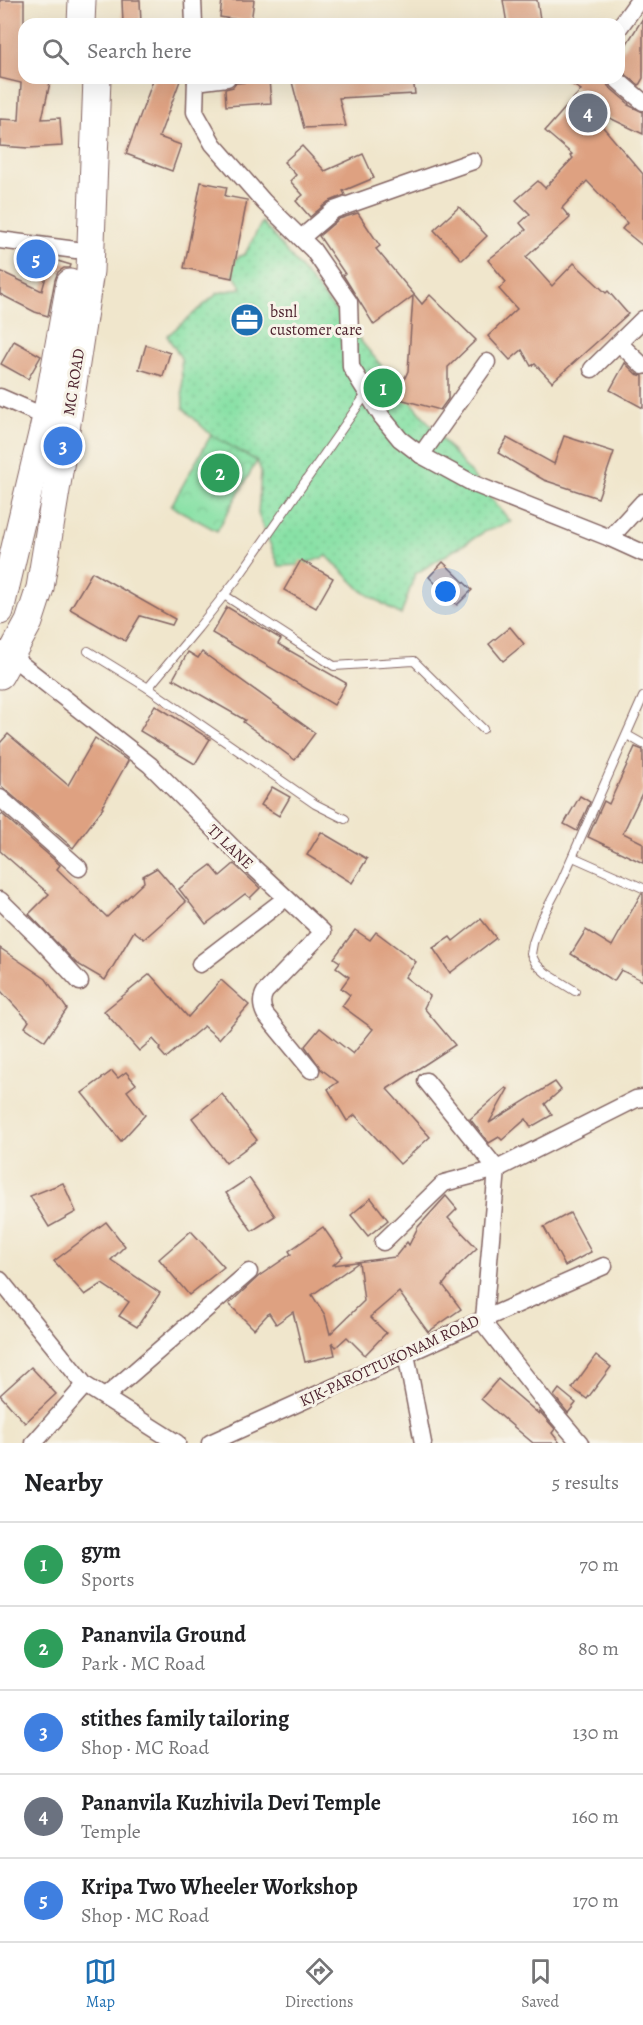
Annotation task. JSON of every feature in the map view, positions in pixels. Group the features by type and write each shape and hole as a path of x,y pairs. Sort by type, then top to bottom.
{"main road":[{"path":"81,18 82,0"},
{"path":"99,18 100,0"},
{"name":"MC ROAD","path":"0,611 46,417 76,250 79,84"},
{"name":"MC ROAD","path":"4,660 29,622 40,588 90,271 98,84"}],"street":[{"path":"193,0 194,18"},
{"path":"625,20 639,0"},
{"path":"196,84 195,112 213,144 243,179 313,250 349,302 351,367 382,417 400,439 420,455 474,484 643,553"},
{"path":"622,84 643,102"},
{"path":"301,238 334,210 473,161"},
{"path":"0,240 76,250"},
{"path":"592,369 643,319"},
{"path":"619,343 643,366"},
{"path":"420,455 487,362"},
{"path":"0,397 46,417"},
{"path":"610,538 643,502"},
{"name":"TJ LANE","path":"4,660 150,765 237,852 323,932 265,992 262,998 262,1009 311,1070"},
{"path":"0,798 78,868"},
{"path":"200,964 286,898"},
{"path":"0,900 80,982"},
{"path":"426,1081 497,1169"},
{"path":"383,1242 444,1183 497,1169 636,1099 643,1098"},
{"name":"KJK-PAROTTUKONAM ROAD","path":"210,1443 483,1319 497,1169"},
{"path":"580,1443 546,1403 483,1319 604,1266"},
{"path":"105,1397 249,1272"},
{"path":"0,1280 85,1385 177,1443"},
{"path":"406,1354 423,1443"},
{"path":"34,1443 85,1385"}],"lane":[{"path":"147,687 224,595 367,393"},
{"path":"224,595 334,666 414,661 483,729"},
{"path":"88,651 147,687 315,804 345,819"},
{"path":"574,992 541,969 531,954 536,933 573,856 643,697"},
{"path":"627,735 643,744"},
{"path":"573,856 643,888"}],"green space":[{"path":"262,222 511,522 484,532 415,574 401,615 362,591 327,556 302,565 279,566 258,514 261,471 257,461 235,454 183,408 181,358 167,336 218,293 242,288 226,263 245,254"},
{"path":"211,435 257,461 217,531 171,506"}],"building":[{"path":"0,0 24,0 24,18 18,18 18,82 0,78"},
{"path":"122,0 140,0 141,18 123,18"},
{"path":"222,0 254,0 252,18 220,17"},
{"path":"503,0 537,0 540,18 506,18"},
{"path":"643,18 643,78 639,85 625,74 625,46"},
{"path":"21,84 50,84 42,119 60,118 62,146 28,148 0,146 0,119 19,120"},
{"path":"152,84 179,84 159,137 181,145 172,171 126,154"},
{"path":"235,84 269,84 271,103 226,106 225,89"},
{"path":"293,84 414,84 415,94 339,98 346,126 304,128"},
{"path":"572,84 607,84 628,105 643,112 643,134 585,106 643,174 643,246 622,229 627,223 587,181 562,208 570,218 526,257 552,286 574,263 606,293 608,291 628,314 552,382 535,364 531,366 522,350 510,360 488,336 517,309 499,289 506,282 488,260 526,230 520,223 530,214 516,200 538,181 545,188 573,158 570,155 572,154 545,131 581,90"},
{"path":"302,146 325,171 363,154 374,178 343,191 345,195 328,202 310,217 296,201 303,195 290,181 296,175 284,162"},
{"path":"201,182 227,187 225,196 247,200 232,278 184,268"},
{"path":"459,207 487,236 462,260 434,230"},
{"path":"358,213 380,246 376,249 422,304 430,295 476,340 448,367 448,399 440,410 396,398 408,371 413,296 374,325 343,275 345,274 319,236 339,219"},
{"path":"51,259 71,265 70,268 64,268 58,272 48,316 0,294 0,271 42,291"},
{"path":"14,341 41,356 28,379 1,364"},
{"path":"146,345 170,353 163,376 139,369"},
{"path":"625,363 636,374 643,376 643,408 610,390"},
{"path":"564,436 614,452 598,498 544,480 498,453 507,438 554,464"},
{"path":"301,560 333,578 316,608 284,590"},
{"path":"443,562 472,590 457,605 429,577"},
{"path":"92,572 175,619 172,625 140,616 125,641 70,609"},
{"path":"227,607 281,639 278,644 346,683 334,705 212,633"},
{"path":"510,627 524,644 503,661 489,644"},
{"path":"188,652 198,658 202,652 315,733 295,760 243,722 245,720 173,679"},
{"path":"155,705 210,739 195,764 140,731"},
{"path":"8,734 68,785 95,738 128,761 103,808 73,848 0,785 0,743"},
{"path":"635,747 643,750 643,791 623,833 643,843 643,863 588,837 604,801 609,804"},
{"path":"272,787 290,797 279,816 261,805"},
{"path":"580,796 590,802 577,831 564,824"},
{"path":"2,814 60,865 57,869 107,917 144,882 143,876 157,868 186,902 144,939 134,931 105,980 76,963 29,914 49,894 0,851 0,816"},
{"path":"321,832 367,859 352,883 307,855"},
{"path":"234,864 260,888 250,898 245,894 206,924 179,889 211,865 220,876"},
{"path":"643,894 643,981 621,970 614,981 571,954 586,930 612,946"},
{"path":"481,919 496,938 450,973 433,948 450,937 453,941"},
{"path":"355,930 370,940 376,932 416,962 405,977 430,996 424,1008 455,1045 387,1089 430,1137 400,1164 355,1115 347,1121 328,1089 338,1082 321,1069 305,1046 320,1028 353,1054 373,1029 342,1006 350,995 341,988 349,977 336,967 340,962 334,958"},
{"path":"0,948 46,979 67,1009 45,1041 25,1027 29,1021 0,990"},
{"path":"150,974 188,1017 221,980 249,1005 219,1039 204,1026 166,1058 153,1039 139,1051 104,1011"},
{"path":"112,1071 118,1078 126,1072 136,1084 127,1091 145,1115 121,1141 82,1093"},
{"path":"555,1082 561,1090 545,1104 552,1115 531,1127 526,1119 502,1140 499,1137 489,1143 470,1119 506,1088 508,1089 489,1123"},
{"path":"222,1094 257,1140 226,1163 192,1118"},
{"path":"249,1178 275,1216 252,1231 226,1193"},
{"path":"63,1183 76,1212 49,1227 30,1196"},
{"path":"446,1196 457,1209 448,1218 477,1248 456,1268 443,1285 461,1309 428,1332 399,1292 370,1317 386,1333 365,1355 347,1337 336,1347 332,1342 335,1355 305,1362 293,1312 276,1324 269,1313 254,1329 229,1304 259,1276 291,1254 289,1251 323,1227 343,1256 333,1265 395,1257 407,1242 409,1245 418,1227","holes":["359,1262 364,1301 330,1334 325,1315 312,1295"]},
{"path":"371,1198 388,1220 368,1236 351,1215"},
{"path":"570,1213 591,1252 565,1266 544,1227"},
{"path":"106,1222 125,1246 111,1260 160,1293 137,1327 119,1316 129,1302 102,1284 85,1295 54,1261"},
{"path":"191,1231 224,1267 189,1295 159,1259"},
{"path":"596,1355 611,1367 587,1399 572,1388"},
{"path":"31,1367 56,1394 25,1423 0,1395"},
{"path":"498,1379 539,1414 540,1412 555,1429 552,1433 560,1443 533,1443 481,1399"},
{"path":"559,1389 576,1403 568,1413 554,1396"}],"place":[{"name":"Pananvila Kuzhivila Devi Temple","path":"588,113"},
{"name":"Kripa Two Wheeler Workshop","path":"36,259"},
{"name":"bsnl customer care","path":"247,320"},
{"name":"gym","path":"383,388"},
{"name":"stithes family tailoring","path":"63,446"},
{"name":"Pananvila Ground","path":"220,473"}]}
